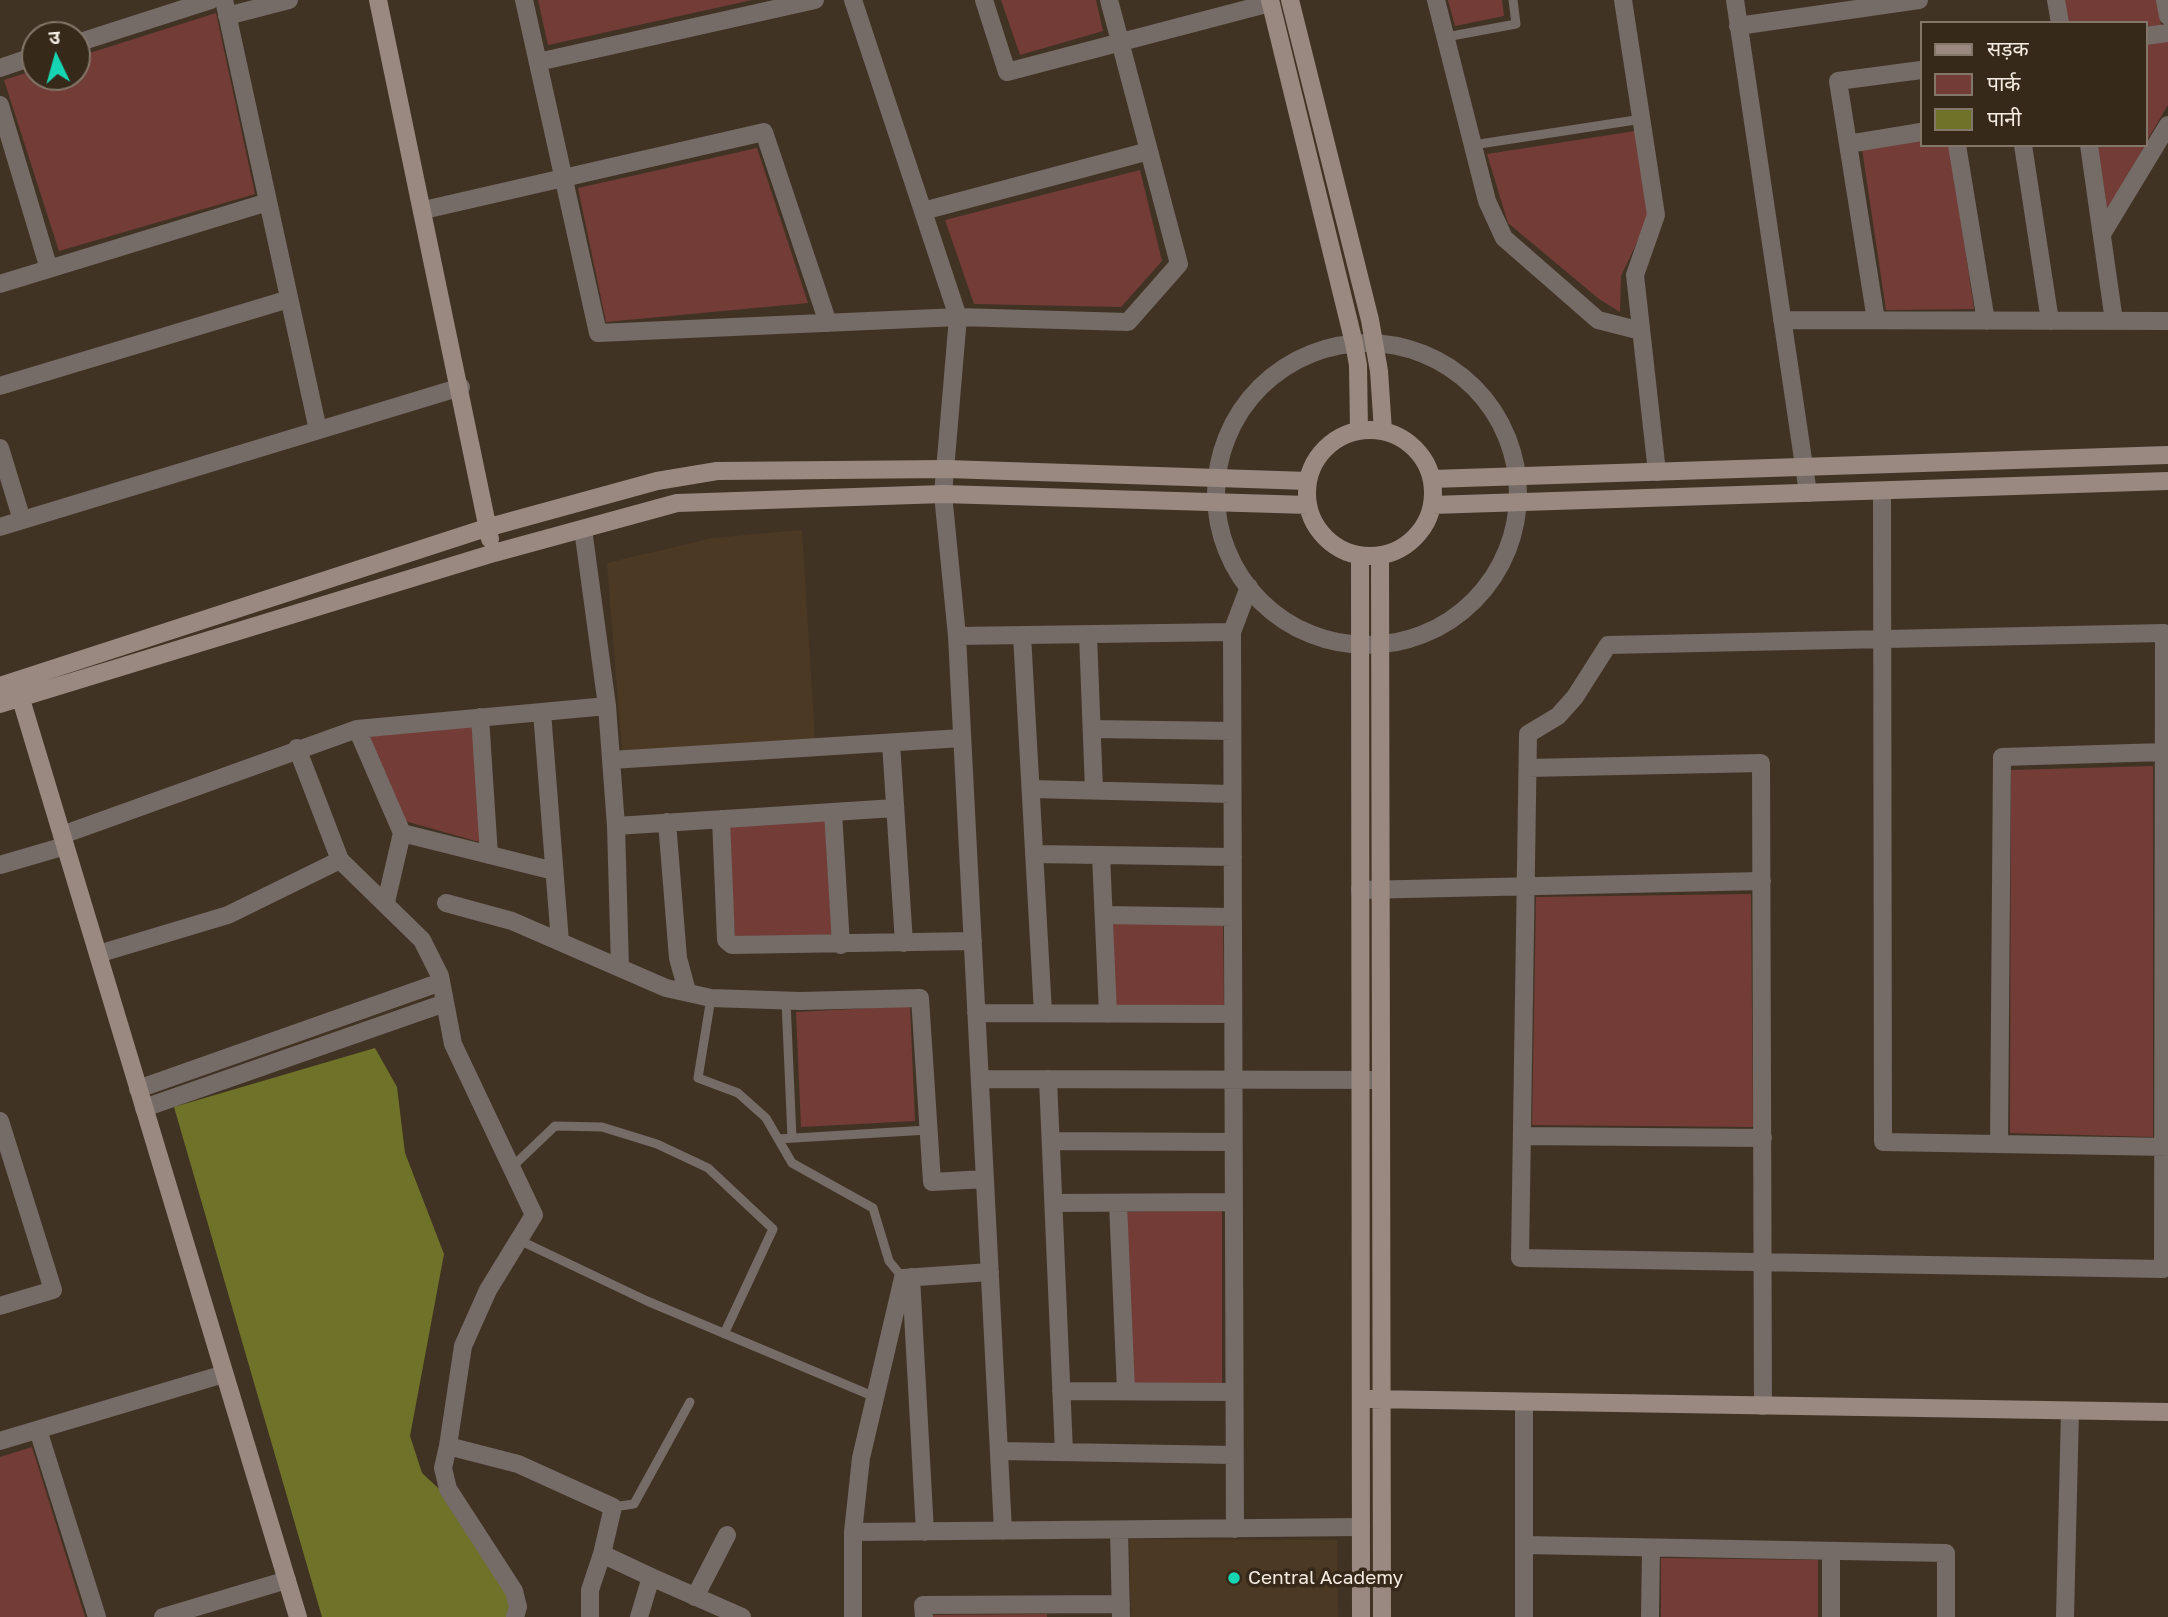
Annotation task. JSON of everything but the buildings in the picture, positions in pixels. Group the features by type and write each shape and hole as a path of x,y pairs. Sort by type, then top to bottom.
{"street":[{"path":"91,39 211,0"},
{"path":"289,0 225,8 318,430"},
{"path":"378,0 461,387 486,528 495,553"},
{"path":"524,0 598,333 958,317 1128,323 1179,264 1109,0"},
{"path":"538,62 815,0"},
{"path":"853,0 958,317 943,494 957,636 1003,1531"},
{"path":"984,0 1007,72 1270,1 1354,344 1358,365 1359,431"},
{"path":"1290,0 1374,343 1379,370 1383,431"},
{"path":"1436,0 1487,201 1504,238 1598,320 1642,331"},
{"path":"1623,0 1656,215 1635,275 1657,472"},
{"path":"1735,0 1808,493"},
{"path":"1738,26 1829,6 1919,0"},
{"path":"2056,0 2060,21"},
{"path":"2165,0 2168,16"},
{"path":"2147,36 2168,33"},
{"path":"0,68 21,61"},
{"path":"1876,320 1838,81 1920,70"},
{"path":"0,105 50,269"},
{"path":"2102,234 2168,125"},
{"path":"424,210 764,132 828,323"},
{"path":"1848,144 1920,132"},
{"path":"1957,147 1986,321"},
{"path":"2023,147 2050,321"},
{"path":"2089,147 2114,321"},
{"path":"923,211 1149,151"},
{"path":"0,284 268,202"},
{"path":"0,386 289,299"},
{"path":"1782,320 2168,321"},
{"path":"1374,343 1411,349 1443,363 1476,388 1493,410 1508,438 1518,476 1519,503 1511,543 1489,585 1458,615 1422,636 1380,646 1360,646 1324,640 1290,625 1258,601 1230,561 1211,503 1215,480 1234,420 1264,383 1297,360 1329,348 1374,343"},
{"path":"0,527 461,387"},
{"path":"1359,431 1383,431 1414,447 1428,467 1432,479 1429,517 1416,537 1394,552 1380,556 1360,556 1326,538 1313,521 1308,505 1308,481 1325,449 1346,435 1359,431"},
{"path":"0,448 22,520"},
{"path":"1432,479 2168,456"},
{"path":"0,704 13,688 486,528 657,481 717,471 947,469 1308,481"},
{"path":"1432,505 2168,481"},
{"path":"1882,491 1883,1142 2166,1147"},
{"path":"13,688 677,503 943,494 1308,505"},
{"path":"583,529 607,706 616,826 620,968"},
{"path":"1360,556 1361,1617"},
{"path":"1380,556 1382,1617"},
{"path":"1235,1529 1232,632 1249,587"},
{"path":"957,636 1232,632"},
{"path":"2164,633 2164,752 2166,1147 2163,1269 1520,1258 1528,734 1558,716 1575,697 1608,645 2164,633"},
{"path":"1022,635 1044,1013"},
{"path":"1088,635 1094,790"},
{"path":"13,688 98,954 298,1617"},
{"path":"0,865 297,748 357,729 607,706"},
{"path":"542,712 560,942"},
{"path":"480,718 489,855"},
{"path":"357,729 402,833 386,902"},
{"path":"1092,729 1232,731"},
{"path":"611,760 962,738"},
{"path":"891,743 904,943"},
{"path":"297,748 340,860 422,940 441,982 453,1044 534,1215 488,1290 463,1346 443,1468 448,1489 514,1591 518,1607 515,1617"},
{"path":"1999,1144 2002,757 2164,752"},
{"path":"1528,768 1761,763 1763,1406"},
{"path":"1031,789 1232,794"},
{"path":"616,826 895,808"},
{"path":"833,812 841,945"},
{"path":"721,819 726,940 732,945 973,941"},
{"path":"667,822 678,958 687,991"},
{"path":"402,833 554,871"},
{"path":"1034,854 1233,857"},
{"path":"1101,855 1108,1014"},
{"path":"98,954 228,915 340,860"},
{"path":"1360,890 1762,881"},
{"path":"446,903 512,921 666,988 711,998 786,1001 920,998 932,1182 985,1179"},
{"path":"1104,915 1233,917"},
{"path":"138,1089 441,982"},
{"path":"144,1108 445,1003"},
{"path":"976,1013 1233,1014"},
{"path":"980,1079 1380,1080"},
{"path":"1048,1079 1064,1452"},
{"path":"0,1121 53,1290 0,1306"},
{"path":"1522,1136 1763,1138"},
{"path":"1051,1141 1233,1142"},
{"path":"1054,1203 1234,1202"},
{"path":"1118,1203 1126,1391"},
{"path":"907,1278 990,1272"},
{"path":"853,1617 853,1532 861,1458 907,1278"},
{"path":"907,1278 925,1532"},
{"path":"0,1441 224,1374"},
{"path":"1062,1391 1234,1392"},
{"path":"1361,1399 2168,1412"},
{"path":"1524,1402 1524,1617"},
{"path":"2065,1617 2070,1411"},
{"path":"38,1430 97,1617"},
{"path":"448,1446 518,1464 613,1507 590,1590 590,1617"},
{"path":"999,1451 1234,1455"},
{"path":"853,1532 1361,1527"},
{"path":"923,1617 923,1605 1053,1611 1121,1610 1119,1530"},
{"path":"698,1605 727,1535"},
{"path":"1524,1545 1947,1553 1946,1617"},
{"path":"1650,1617 1651,1548"},
{"path":"1831,1617 1832,1551"},
{"path":"602,1554 651,1577 698,1605 742,1617"},
{"path":"639,1617 651,1577"},
{"path":"163,1617 287,1580"}],"lane":[{"path":"1446,37 1516,24 1513,0"},
{"path":"1473,145 1642,119"},
{"path":"711,998 698,1078 738,1093 766,1118 792,1163 873,1208 889,1261 907,1278"},
{"path":"786,1001 792,1138"},
{"path":"511,1168 555,1126 602,1127 657,1144 708,1168 773,1229 723,1334"},
{"path":"778,1139 928,1130"},
{"path":"519,1240 646,1301 875,1397"},
{"path":"613,1507 634,1504 690,1402"}],"shaded area":[{"path":"802,530 815,740 622,751 607,563 713,538"},
{"name":"Central Academy","path":"1129,1539 1337,1540 1338,1617 1131,1617"}],"green space":[{"path":"538,0 752,0 548,45"},
{"path":"1001,0 1096,0 1103,31 1020,55"},
{"path":"1448,0 1502,0 1504,16 1455,26"},
{"path":"2063,0 2157,0 2161,25 2147,27 2147,21 2066,21"},
{"path":"216,13 255,194 59,251 4,80 21,75 21,91 91,91 91,53"},
{"path":"2168,41 2168,105 2147,141 2147,44"},
{"path":"1635,131 1648,219 1621,276 1620,312 1599,299 1508,223 1487,154"},
{"path":"1920,141 1920,147 1950,147 1974,309 1886,310 1862,149"},
{"path":"2098,147 2144,147 2107,210"},
{"path":"757,148 808,303 606,322 578,188"},
{"path":"1140,170 1162,261 1121,307 974,304 945,220"},
{"path":"472,726 483,843 405,821 369,735"},
{"path":"2153,766 2153,1137 2010,1133 2011,770"},
{"path":"825,821 832,938 735,939 728,825"},
{"path":"1751,894 1753,1127 1532,1125 1536,897"},
{"path":"1109,919 1223,921 1224,1008 1113,1007"},
{"path":"910,1006 915,1121 801,1127 796,1012"},
{"path":"1222,1210 1222,1383 1132,1383 1127,1212"},
{"path":"32,1447 85,1617 0,1617 0,1457"},
{"path":"1661,1558 1818,1560 1818,1617 1661,1617"},
{"path":"1047,1614 1047,1617 931,1617 931,1615"}],"water":[{"path":"375,1048 397,1087 405,1153 444,1254 410,1436 422,1473 464,1512 494,1566 516,1617 322,1617 174,1107"}],"place":[{"name":"Central Academy","path":"1234,1578"}]}
